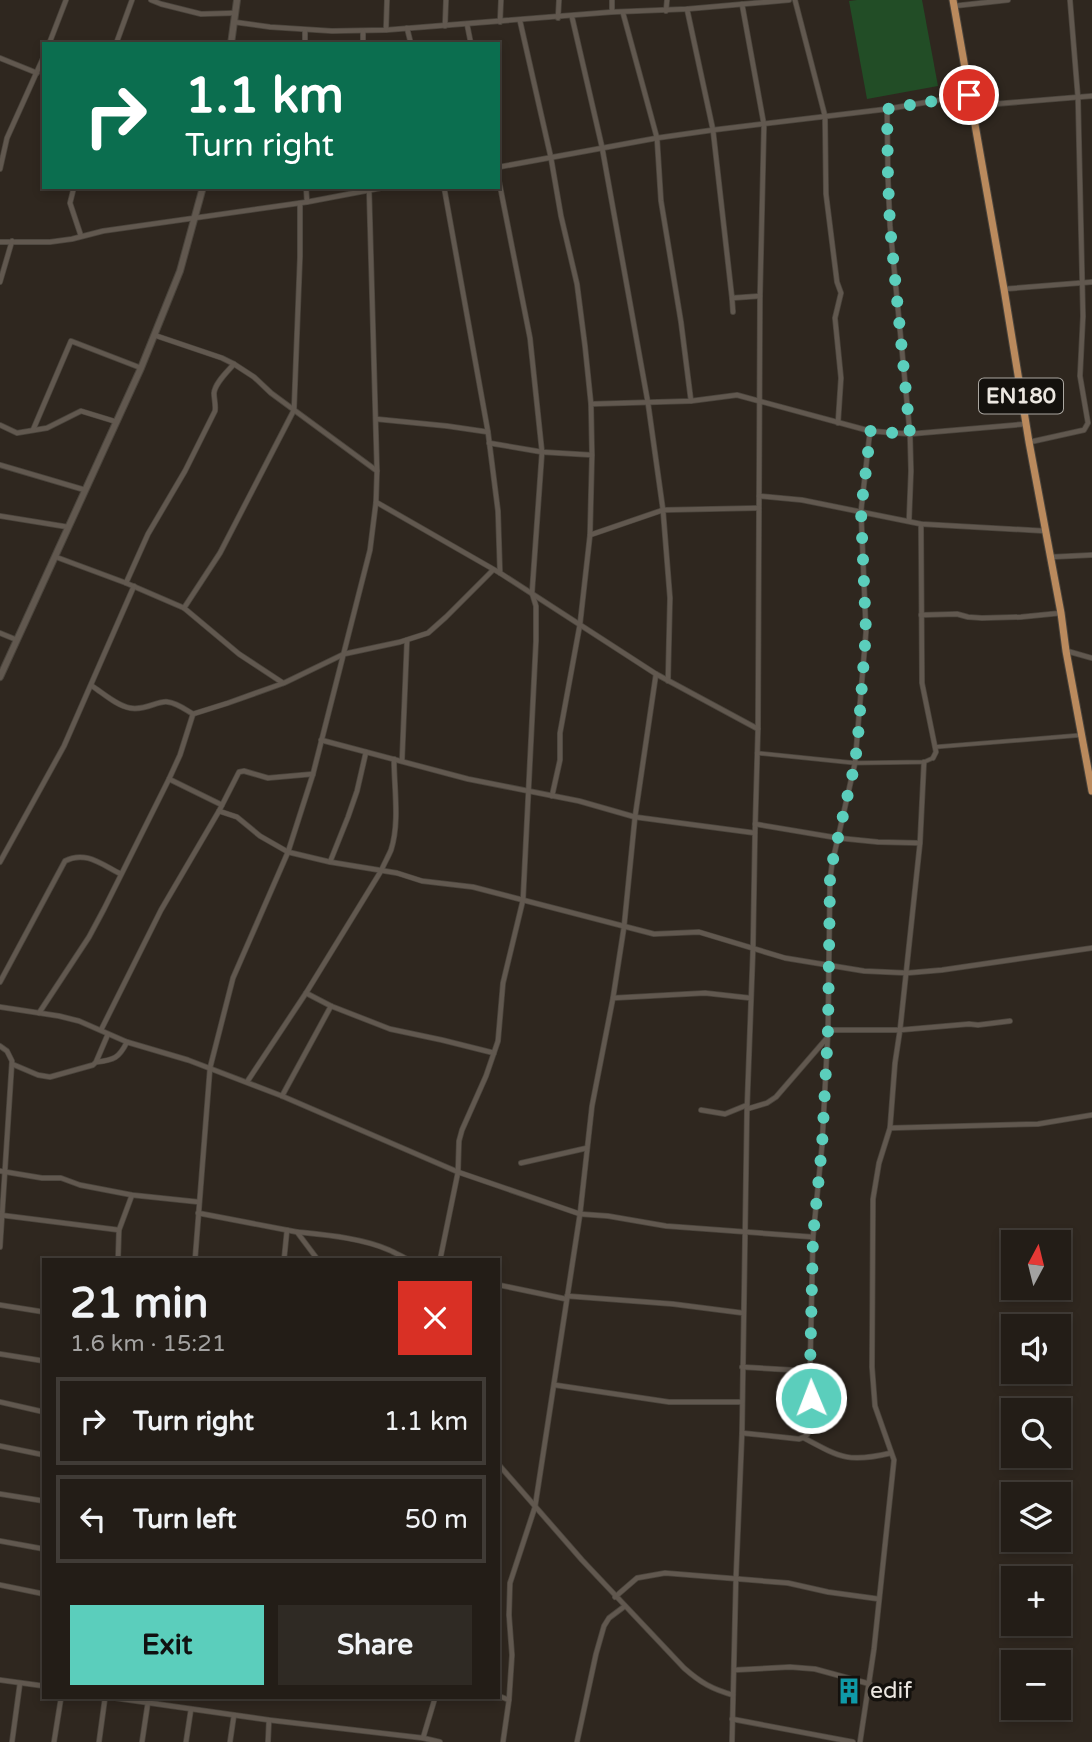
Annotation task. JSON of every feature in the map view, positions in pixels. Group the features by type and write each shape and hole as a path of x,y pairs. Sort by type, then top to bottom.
{"main road":[{"name":"EN180","path":"953,3 1092,791"}],"street":[{"path":"50,42 66,0"},
{"path":"117,42 132,0"},
{"path":"150,0 201,14 236,13"},
{"path":"231,42 237,0"},
{"path":"386,30 387,0"},
{"path":"445,26 446,0"},
{"path":"500,22 501,0"},
{"path":"558,18 559,0"},
{"path":"612,0 612,12"},
{"path":"666,11 667,0"},
{"path":"234,22 332,32 363,31 789,0"},
{"path":"795,0 825,116 826,194 837,282 841,293 835,318 841,378 838,423"},
{"path":"953,3 1008,0"},
{"path":"1029,442 1075,433 1088,425 1080,376 1083,316 1078,98 1070,0"},
{"path":"732,1742 758,729 760,296 764,125 742,5"},
{"path":"687,9 713,130 733,312"},
{"path":"623,13 657,138 661,201 691,401"},
{"path":"572,17 602,147 648,403 663,510 670,598 668,681"},
{"path":"520,21 577,284 591,404 590,535 580,624 560,733 559,760 552,796"},
{"path":"467,24 471,42"},
{"path":"407,28 410,42"},
{"path":"305,30 305,42"},
{"path":"363,31 363,42"},
{"path":"0,58 37,73"},
{"path":"0,169 7,138 42,61"},
{"path":"500,167 657,138 887,109 969,95"},
{"path":"970,107 1092,96"},
{"path":"887,109 890,226 910,434 909,522"},
{"path":"0,135 7,138"},
{"path":"440,1258 458,1172 459,1141 498,1041 503,983 523,900 536,641 536,606 532,593 542,452 530,338 500,186"},
{"path":"74,189 70,203 81,236"},
{"path":"0,677 2,666 18,640 141,368 180,271 202,189"},
{"path":"306,189 307,202"},
{"path":"0,242 72,239 103,231 307,202 370,189 377,471 370,550 313,774 288,852 233,978 211,1068 195,1258"},
{"path":"444,189 488,432 498,511 500,573"},
{"path":"184,608 220,552 294,410 300,203"},
{"path":"0,282 12,242"},
{"path":"1004,289 1092,282"},
{"path":"732,298 760,296"},
{"path":"154,335 234,364 377,471"},
{"path":"33,430 71,341 141,368"},
{"path":"126,583 148,534 185,471 215,411 215,389 234,364"},
{"path":"591,404 691,401 737,395 870,431 910,434 1026,424"},
{"path":"0,425 17,433 47,428 81,411 117,422"},
{"path":"376,419 488,432"},
{"path":"804,1438 812,1425 810,1371 813,1237 822,1146 828,1030 830,880 855,763 866,632 861,511 870,431"},
{"path":"489,443 542,452 592,455"},
{"path":"0,465 85,490"},
{"path":"759,496 802,500 921,524 1045,531"},
{"path":"376,502 500,573 656,674 758,729"},
{"path":"590,535 663,510 759,508"},
{"path":"0,516 68,527"},
{"path":"757,753 855,763 924,762 933,758 935,747 922,683 921,524"},
{"path":"1050,557 1092,555"},
{"path":"56,557 184,608 239,654 284,683"},
{"path":"92,685 130,708 146,708 163,701 174,703 193,714 228,704 284,683 344,654 428,633 493,570"},
{"path":"0,862 65,746 134,586"},
{"path":"921,615 957,614 982,618 1061,613"},
{"path":"0,633 18,640"},
{"path":"402,761 407,639"},
{"path":"1066,651 1092,658"},
{"path":"503,1742 512,1655 510,1583 535,1507 555,1385 580,1214 592,1106 624,926 635,817 656,674"},
{"path":"38,1013 89,937 169,779 193,714"},
{"path":"935,747 1082,735"},
{"path":"321,740 468,779 579,801 635,817 755,833"},
{"path":"330,862 357,791 366,752"},
{"path":"247,1082 381,871 394,836 394,759"},
{"path":"860,1742 870,1684 894,1460 875,1406 872,1367 873,1199 878,1163 890,1128 920,843 924,762"},
{"path":"101,1030 162,910 242,771 268,778 313,774"},
{"path":"169,779 222,805"},
{"path":"219,811 237,817 260,836 288,852 422,881 473,887 654,934 699,932 785,958 864,971 907,973 942,970 1092,948"},
{"path":"755,824 838,838 920,843"},
{"path":"0,982 65,861 72,857 87,857 121,874"},
{"path":"306,993 390,1030 494,1053"},
{"path":"613,998 705,993 750,998"},
{"path":"282,1096 331,1006"},
{"path":"0,1007 79,1021 127,1042 211,1068 458,1172 580,1214 666,1226 813,1237"},
{"path":"828,1030 900,1030 1010,1021"},
{"path":"96,1062 108,1034"},
{"path":"701,1110 725,1114 767,1103 776,1097 827,1038"},
{"path":"12,1064 38,1076 50,1077 116,1058 127,1042"},
{"path":"0,1046 12,1058 0,1247"},
{"path":"890,1128 1038,1124 1092,1115"},
{"path":"0,1124 8,1125"},
{"path":"521,1163 587,1147"},
{"path":"3,1171 43,1178 61,1178 80,1185 132,1195 200,1202"},
{"path":"118,1258 119,1230 132,1195"},
{"path":"198,1213 296,1232 332,1236 373,1245 405,1258"},
{"path":"2,1215 119,1230"},
{"path":"284,1258 287,1230"},
{"path":"296,1232 316,1258"},
{"path":"500,1285 567,1297 673,1304 743,1313"},
{"path":"0,1305 42,1312"},
{"path":"0,1354 42,1361"},
{"path":"742,1367 810,1371"},
{"path":"555,1385 669,1402 742,1402"},
{"path":"0,1402 42,1412"},
{"path":"742,1433 804,1438 834,1454 849,1458 867,1459 891,1453"},
{"path":"0,1446 42,1455"},
{"path":"500,1466 615,1597 684,1668 714,1690 733,1696"},
{"path":"0,1494 42,1501"},
{"path":"0,1541 42,1549"},
{"path":"615,1597 637,1578 665,1573 788,1583 878,1599"},
{"path":"0,1585 42,1594"},
{"path":"577,1742 604,1626 609,1618 625,1606"},
{"path":"734,1670 790,1667 815,1669 870,1684"},
{"path":"0,1680 42,1686"},
{"path":"12,1742 20,1683"},
{"path":"500,1696 509,1700"},
{"path":"54,1742 61,1699"},
{"path":"99,1742 105,1699"},
{"path":"130,1699 440,1742"},
{"path":"423,1738 435,1699"},
{"path":"142,1742 148,1702"},
{"path":"186,1742 191,1709"},
{"path":"230,1742 234,1715"},
{"path":"732,1719 853,1742"},
{"path":"268,1742 270,1720"}],"green space":[{"path":"922,0 938,86 867,99 849,1"}],"place":[{"name":"edif","path":"849,1691"}],"route":[{"path":"811,1398 813,1237 822,1146 828,1030 830,880 855,763 866,632 861,511 870,431 910,434 890,226 887,109 969,95"}]}
